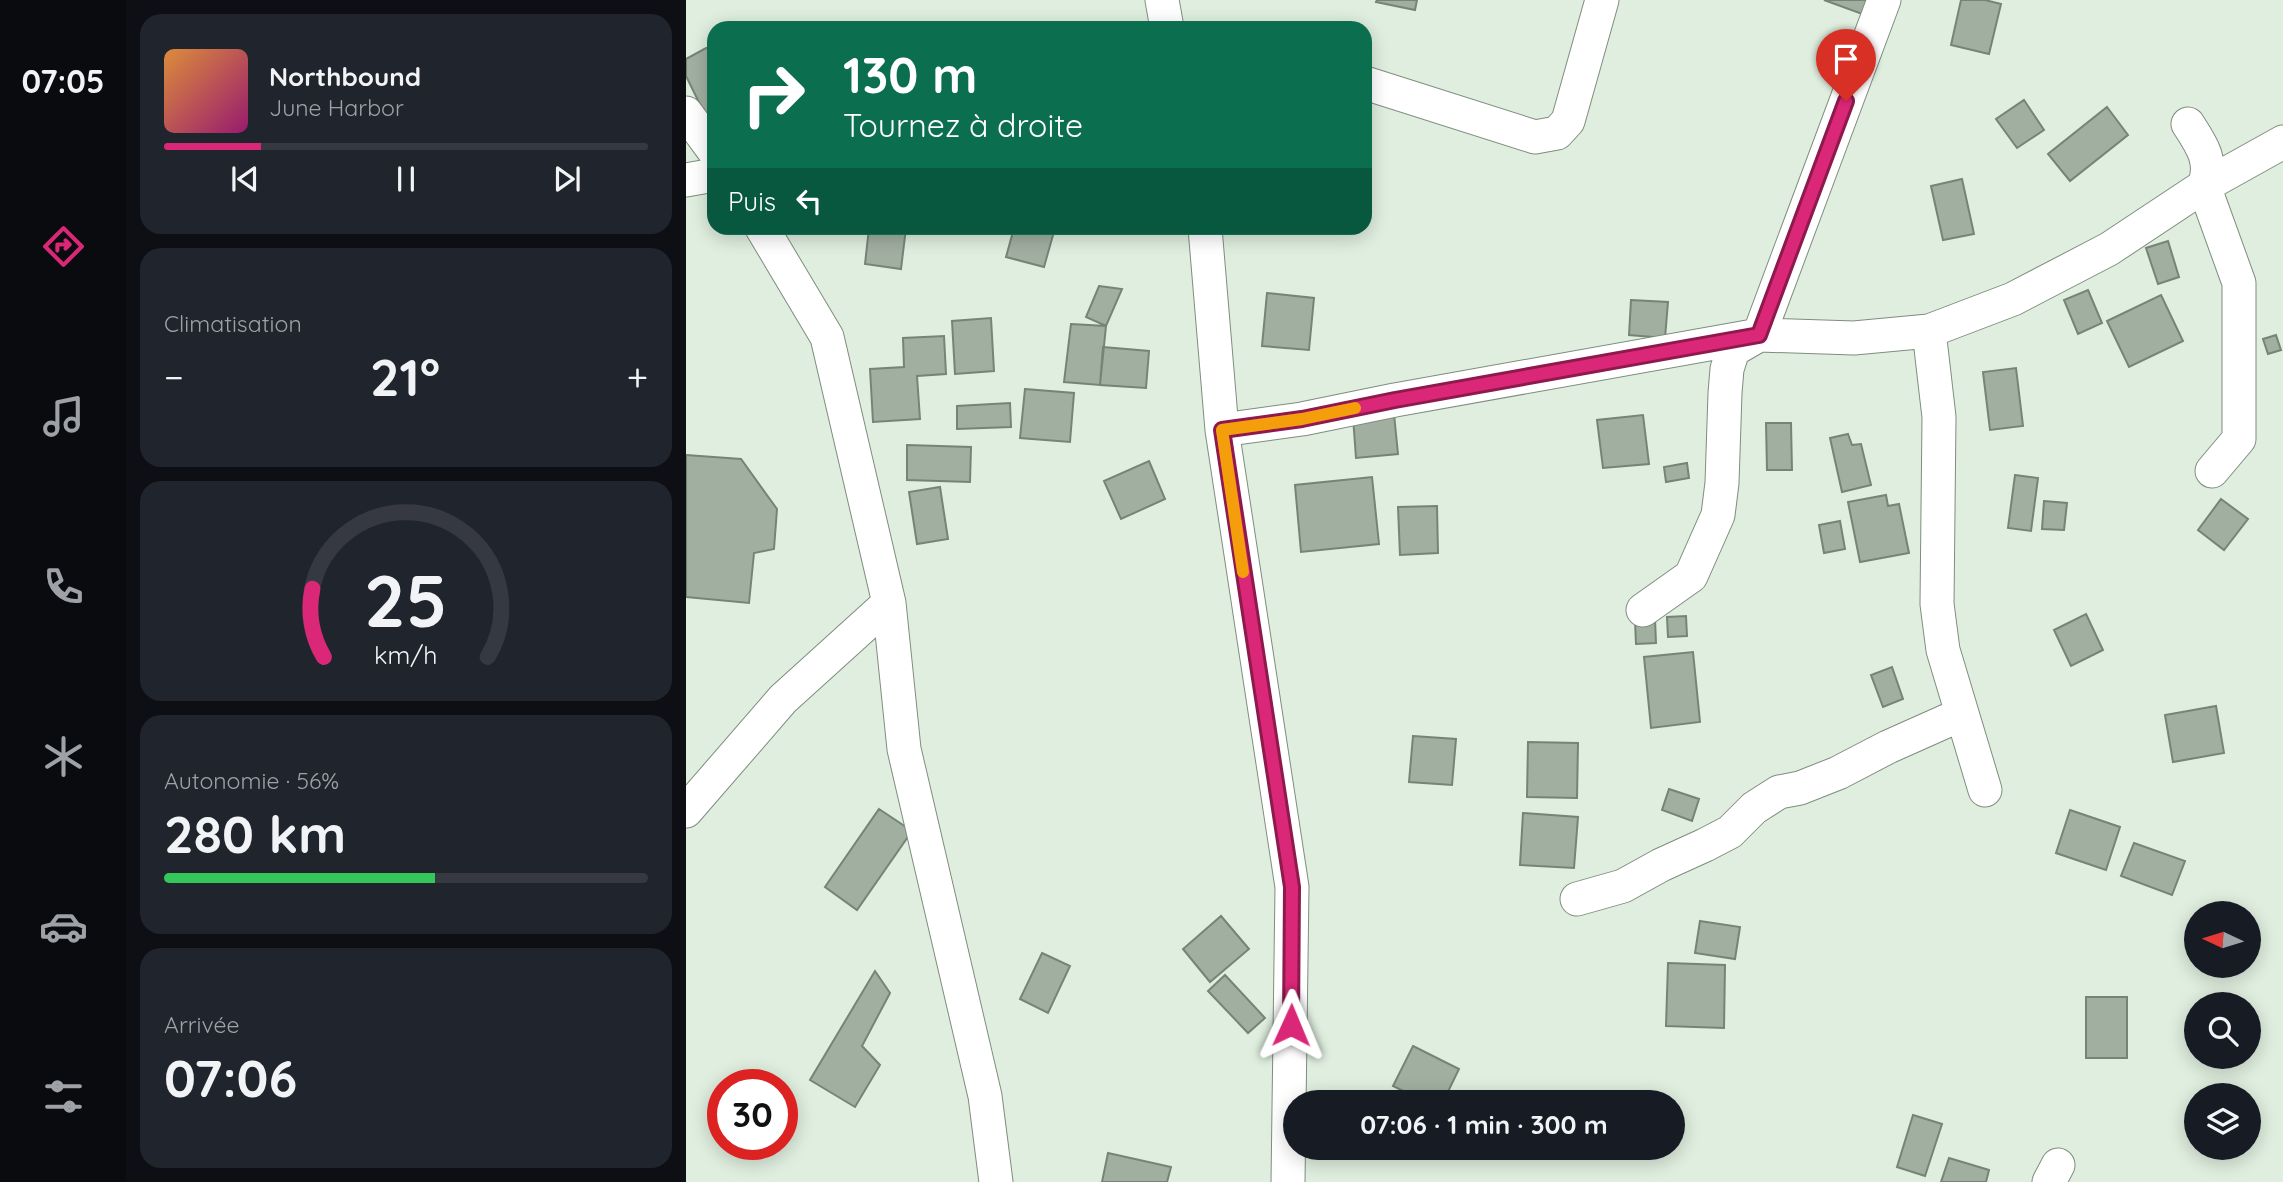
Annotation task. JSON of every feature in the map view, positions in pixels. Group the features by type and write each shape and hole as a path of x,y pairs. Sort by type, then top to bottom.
{"street":[{"path":"1162,0 1166,21"},
{"path":"1372,85 1535,137 1557,133 1568,121 1602,0"},
{"path":"1643,610 1691,576 1718,515 1727,369 1733,350 1759,335 1884,0"},
{"path":"686,113 707,142"},
{"path":"2188,124 2204,149 2209,174 2204,186 2239,283 2239,439 2212,471"},
{"path":"1222,430 1302,419 1759,335 1854,338 1929,331 2013,299 2109,250 2204,186 2283,142"},
{"path":"686,180 707,176"},
{"path":"766,235 827,337 889,603 904,749 985,1096 996,1182"},
{"path":"1206,235 1222,430 1292,887 1288,1182"},
{"path":"1929,331 1939,417 1937,604 1943,650 1984,790"},
{"path":"686,811 783,699 889,603"},
{"path":"1577,899 1623,886 1706,845 1730,832 1754,808 1779,792 1800,788 1838,773 1962,714"}],"building":[{"path":"1417,0 1415,10 1376,2"},
{"path":"1824,0 1870,0 1865,15"},
{"path":"1961,0 1985,0 2001,4 1989,54 1951,45"},
{"path":"707,48 707,119 686,76 686,59"},
{"path":"2024,100 2044,130 2017,148 1996,119"},
{"path":"2107,107 2128,135 2070,181 2048,154"},
{"path":"1962,179 1974,234 1943,240 1931,186"},
{"path":"868,235 905,235 901,269 865,264"},
{"path":"1012,235 1053,235 1044,267 1006,257"},
{"path":"2168,241 2179,277 2158,284 2146,248"},
{"path":"1099,286 1122,289 1106,326 1086,317"},
{"path":"2088,290 2102,323 2078,334 2064,300"},
{"path":"1267,293 1314,298 1309,350 1262,346"},
{"path":"2161,295 2183,341 2129,367 2107,321"},
{"path":"1631,300 1668,302 1665,338 1629,335"},
{"path":"991,318 994,371 955,374 952,321"},
{"path":"1071,324 1106,326 1100,385 1064,382"},
{"path":"2276,335 2281,350 2268,354 2263,339"},
{"path":"944,336 946,374 917,376 920,419 873,422 870,369 904,367 903,338"},
{"path":"1103,347 1149,351 1146,388 1100,385"},
{"path":"2016,368 2023,426 1990,430 1983,372"},
{"path":"1025,389 1074,393 1070,442 1020,438"},
{"path":"1010,403 1011,427 957,429 957,406"},
{"path":"1394,414 1398,454 1356,458 1353,417"},
{"path":"1643,415 1649,464 1603,468 1597,420"},
{"path":"1766,423 1791,423 1792,470 1767,470"},
{"path":"1848,434 1852,445 1861,444 1871,485 1842,492 1830,438"},
{"path":"907,445 971,447 970,482 907,480"},
{"path":"686,455 741,459 777,509 774,549 754,553 749,603 686,597"},
{"path":"1149,461 1165,499 1121,519 1104,481"},
{"path":"1687,463 1689,478 1666,482 1664,467"},
{"path":"2015,475 2038,478 2031,531 2008,528"},
{"path":"1372,477 1379,544 1301,552 1295,485"},
{"path":"940,487 948,539 917,544 909,492"},
{"path":"1886,495 1888,506 1899,504 1909,553 1860,562 1848,502"},
{"path":"2221,499 2248,519 2224,550 2198,530"},
{"path":"2044,501 2067,503 2064,530 2042,529"},
{"path":"1437,506 1438,553 1400,555 1398,507"},
{"path":"1840,521 1845,549 1824,553 1819,525"},
{"path":"2086,614 2103,650 2071,666 2054,630"},
{"path":"1686,616 1687,636 1668,637 1667,617"},
{"path":"1655,619 1656,643 1636,644 1635,621"},
{"path":"1693,652 1700,722 1651,728 1644,657"},
{"path":"1892,667 1903,699 1883,707 1871,675"},
{"path":"2216,706 2224,753 2173,762 2165,715"},
{"path":"1413,736 1456,739 1452,785 1409,782"},
{"path":"1528,742 1578,743 1577,798 1527,797"},
{"path":"1669,789 1699,799 1692,821 1662,810"},
{"path":"879,809 912,831 857,910 825,887"},
{"path":"2070,810 2120,827 2106,870 2056,853"},
{"path":"1523,813 1578,817 1574,868 1520,865"},
{"path":"2134,843 2185,861 2172,895 2121,876"},
{"path":"1221,916 1249,949 1210,982 1183,949"},
{"path":"1700,921 1740,927 1735,959 1695,953"},
{"path":"1042,953 1070,966 1048,1013 1020,999"},
{"path":"1668,963 1725,965 1724,1028 1666,1026"},
{"path":"875,971 890,993 862,1046 880,1065 855,1107 810,1080"},
{"path":"1225,975 1265,1018 1248,1033 1208,991"},
{"path":"2086,997 2127,997 2127,1058 2086,1058"},
{"path":"1413,1046 1459,1069 1449,1090 1401,1090 1393,1086"},
{"path":"1913,1115 1942,1124 1925,1176 1897,1167"},
{"path":"1108,1153 1171,1167 1167,1182 1102,1182"},
{"path":"1949,1158 1989,1170 1986,1182 1941,1182"}],"slow traffic":[{"path":"1243,572 1222,430 1302,419 1355,408"}],"route":[{"path":"1291,1025 1292,887 1222,430 1302,419 1759,335 1846,101"}]}
